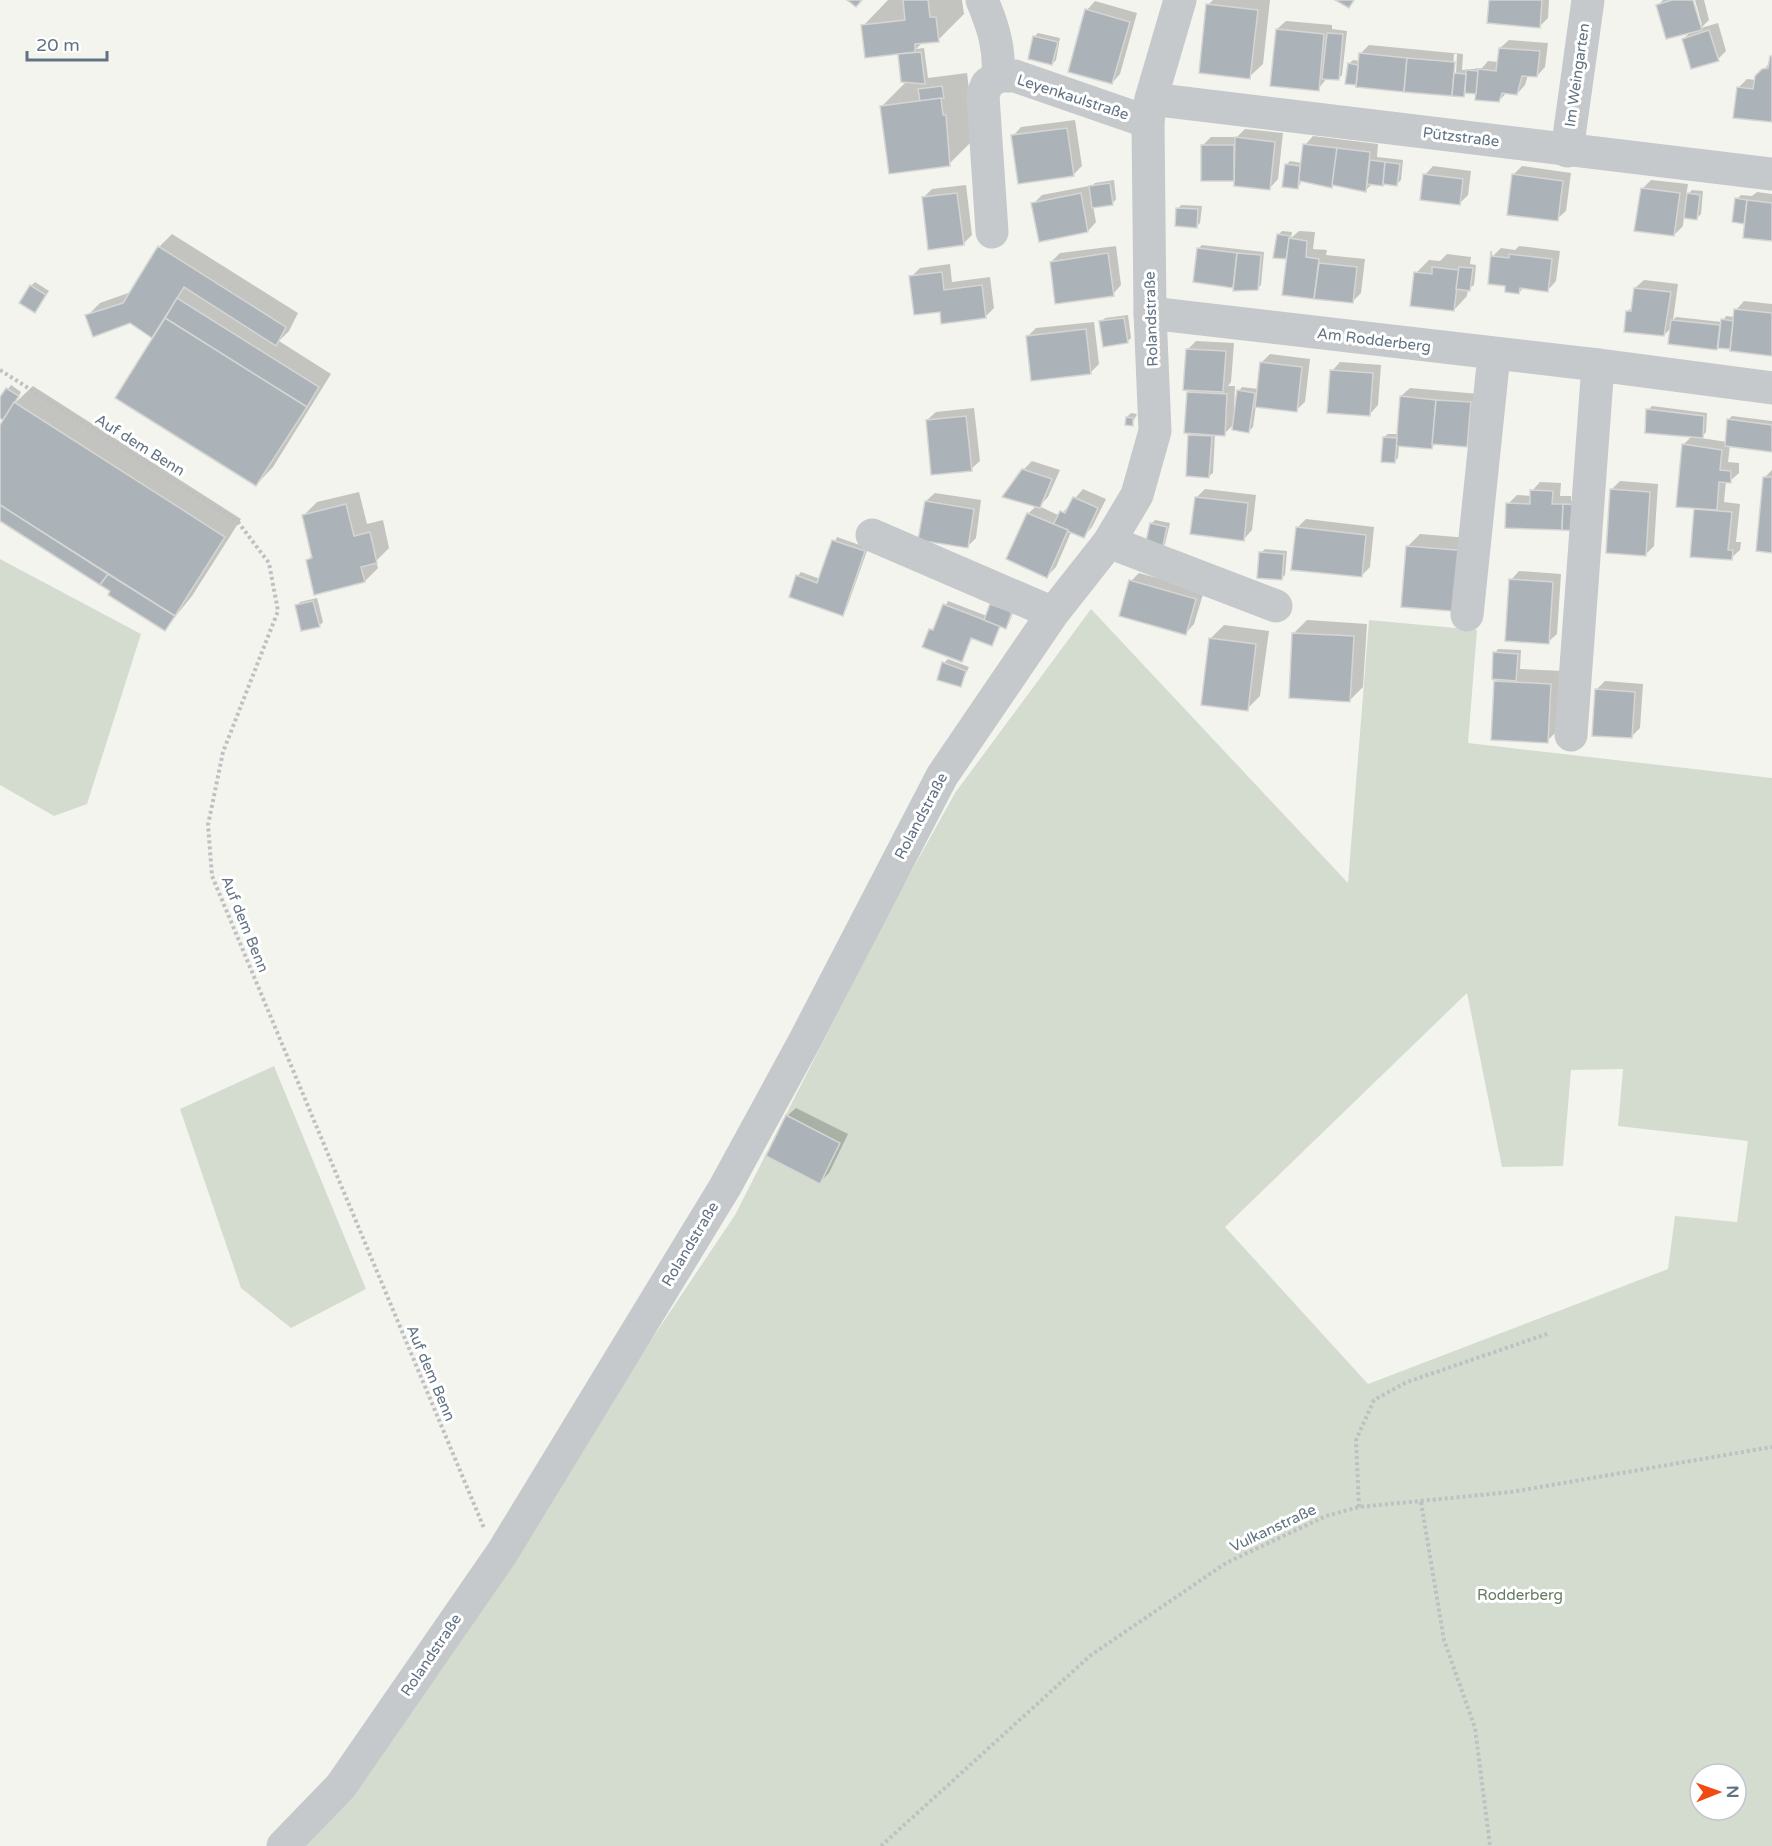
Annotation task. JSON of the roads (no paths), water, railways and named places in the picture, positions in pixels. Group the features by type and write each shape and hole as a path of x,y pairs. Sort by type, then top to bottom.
{"street":[{"name":"Leyenkaulstraße","path":"982,0 999,53 998,76"},
{"name":"Rolandstraße","path":"283,1846 341,1786 502,1553 725,1187 804,1042 942,776 1053,613 1109,542 1137,495 1155,431 1150,313 1150,111 1180,0"},
{"name":"Im Weingarten","path":"1567,151 1588,0"},
{"name":"Leyenkaulstraße","path":"992,232 983,95 987,84 998,76 1015,76 1150,111"},
{"name":"Pützstraße","path":"1150,111 1567,151 1772,174"},
{"name":"Am Rodderberg","path":"1150,313 1598,365 1772,388"},
{"path":"1467,615 1494,354"},
{"path":"1571,735 1598,365"},
{"path":"872,535 1053,613"},
{"path":"1109,542 1276,606"}],"park label":[{"name":"Rodderberg","path":"1520,1595"}]}
